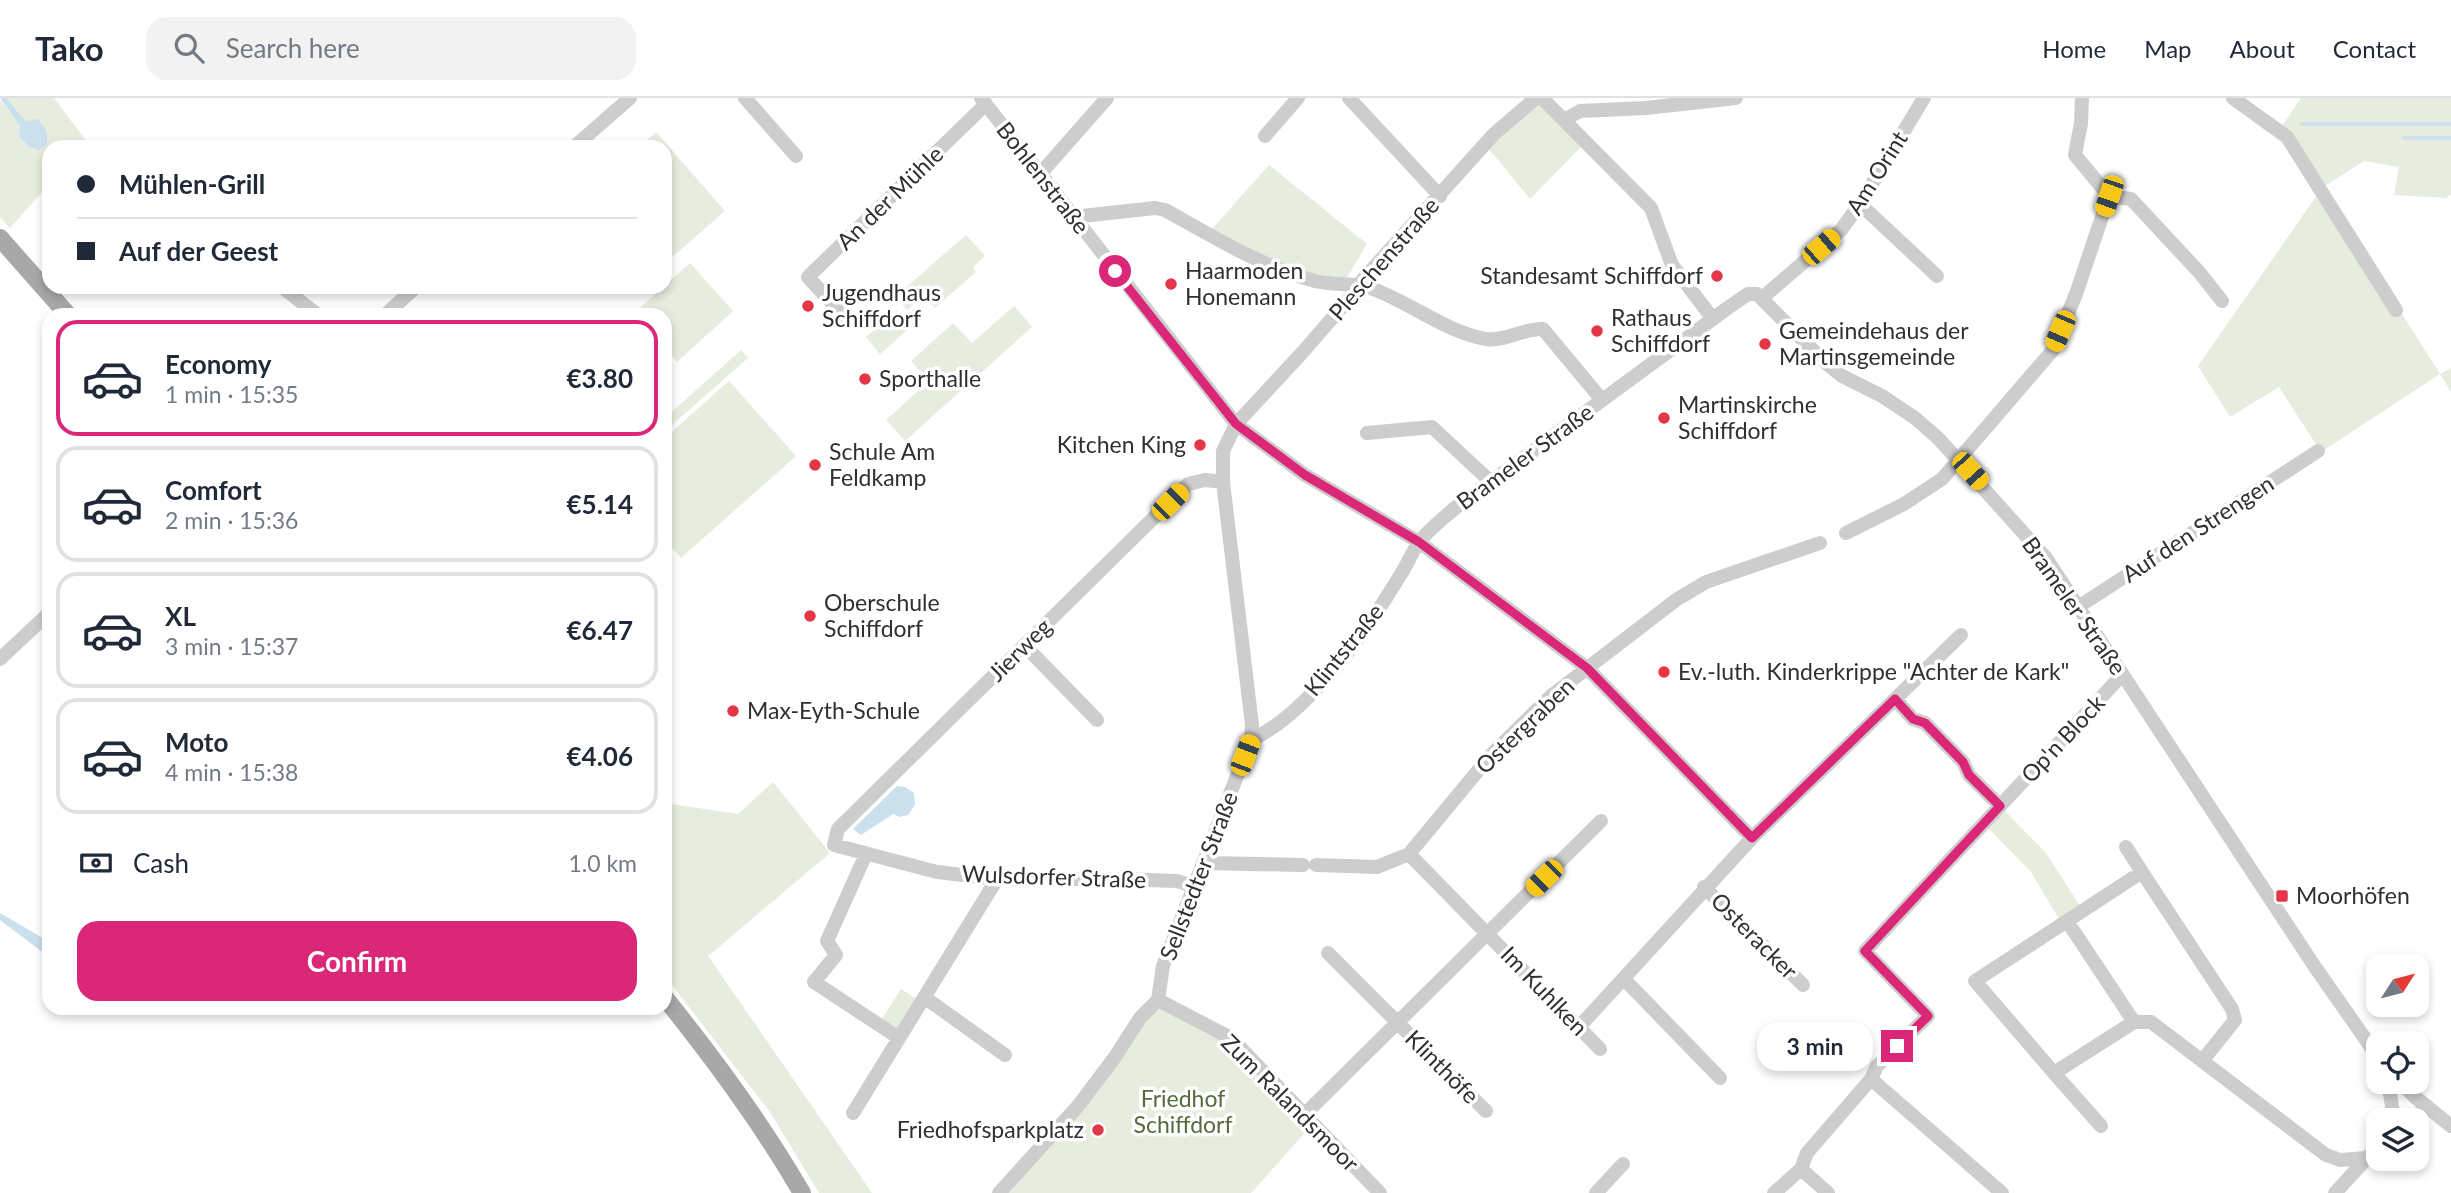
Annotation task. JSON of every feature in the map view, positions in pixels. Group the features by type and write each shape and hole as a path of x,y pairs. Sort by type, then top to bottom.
{"main road":[{"path":"0,238 42,286"},
{"path":"49,294 62,308"},
{"path":"672,1007 742,1098 802,1193"}],"street":[{"path":"582,140 630,98"},
{"path":"745,98 796,156"},
{"path":"1040,174 1107,98"},
{"path":"1265,136 1298,98"},
{"path":"1349,98 1440,196"},
{"name":"Pleschenstraße","path":"1236,424 1494,134 1536,98"},
{"path":"1542,98 1651,208 1672,265 1713,319"},
{"path":"1564,120 1580,111 1646,108 1736,98"},
{"name":"Am Orint","path":"1762,298 1841,230 1860,204 1924,98"},
{"path":"2082,98 2075,155 2109,196 2131,199 2199,272 2222,301"},
{"path":"2233,98 2287,137 2396,310"},
{"name":"Bohlenstraße","path":"983,101 1236,424"},
{"name":"An der Mühle","path":"850,323 808,277 983,101"},
{"path":"1846,533 1904,504 1942,479 2053,350 2076,294 2109,196"},
{"path":"1860,204 1937,276"},
{"path":"1073,217 1165,209 1258,259 1316,281 1359,284 1469,335 1490,340 1532,328 1543,329 1602,400"},
{"path":"291,294 309,308"},
{"path":"393,308 408,294"},
{"name":"Brameler Straße","path":"1419,542 1455,508 1602,400 1748,294 1757,294 1842,376 1882,396 1915,418 1960,460 2046,558 2315,967 2366,1040"},
{"path":"1236,424 1305,475 1419,542 1587,668 1752,838"},
{"name":"Sellstedter Straße","path":"1158,1000 1163,966 1251,740 1252,725 1223,482 1223,451 1236,424"},
{"path":"1367,433 1432,427 1491,482"},
{"name":"Auf den Strengen","path":"2078,607 2318,451"},
{"name":"Jierweg","path":"834,845 838,829 1188,484 1205,480 1223,482"},
{"name":"Klintstraße","path":"1251,740 1270,731 1318,687 1348,652 1401,575 1419,542"},
{"name":"Ostergraben","path":"1204,863 1377,867 1409,854 1491,755 1551,696 1676,600 1706,582 1819,543"},
{"path":"0,659 42,620"},
{"name":"Osteracker","path":"1579,1027 1686,912 1704,887 1961,635"},
{"path":"1024,645 1097,720"},
{"name":"Op'n Block","path":"1871,1079 1877,1066 1928,1016 1865,951 2122,675"},
{"path":"1895,699 1913,719 1925,723 1963,762 1969,775 2000,806"},
{"name":"Im Kuhlken","path":"1488,934 1601,821"},
{"name":"Wulsdorfer Straße","path":"834,845 937,872 997,879 1130,879 1177,881 1193,886"},
{"path":"2126,847 2232,1009 2235,1020 2202,1061"},
{"path":"866,854 827,941 836,954 814,982 899,1038"},
{"name":"Im Kuhlken","path":"1409,854 1600,1049"},
{"path":"2101,1126 1975,981 2142,872"},
{"path":"853,1112 997,879"},
{"name":"Osteracker","path":"1704,887 1803,985"},
{"path":"2067,921 2134,1022"},
{"name":"Klinthöfe","path":"1304,1115 1488,934"},
{"name":"Klinthöfe","path":"1328,953 1486,1111"},
{"path":"1624,979 1720,1078"},
{"path":"924,998 1005,1055"},
{"path":"999,1193 1078,1106 1140,1018 1158,1000"},
{"name":"Zum Ralandsmoor","path":"1158,1000 1231,1038 1380,1193"},
{"path":"2054,1073 2134,1022 2151,1022 2326,1155 2340,1160 2366,1158"},
{"path":"1774,1193 1801,1169 1807,1153 1871,1079 2002,1193"},
{"path":"2412,1094 2451,1126"},
{"path":"2409,1108 2421,1102"},
{"path":"2418,1108 2421,1102"},
{"path":"2335,1193 2366,1158"},
{"path":"1596,1193 1623,1164"},
{"path":"1801,1169 1828,1193"}],"green space":[{"path":"7,98 54,98 86,140 47,140 47,132 25,121"},
{"path":"2301,98 2451,98 2451,194 2446,198 2394,195 2399,167 2364,161 2322,188 2280,129"},
{"path":"0,100 40,150 42,148 42,192 10,228 0,217"},
{"path":"1537,102 1582,146 1530,199 1489,149"},
{"path":"656,132 663,140 647,140"},
{"path":"672,150 725,211 672,257"},
{"path":"1269,165 1367,244 1346,279 1293,267 1212,229"},
{"path":"2322,188 2440,374 2321,452 2279,387 2230,417 2198,366"},
{"path":"966,235 985,256 973,267 976,272 935,308 924,295 907,310 896,296"},
{"path":"690,263 733,311 677,362 672,356 672,308 640,308 655,294 672,294 672,279"},
{"path":"1014,306 1032,327 905,441 886,420 929,381 911,361 953,323 972,343"},
{"path":"897,310 912,326 880,354 866,337"},
{"path":"741,350 748,358 672,425 672,412"},
{"path":"2451,368 2451,392 2440,374"},
{"path":"729,381 796,456 681,558 672,548 672,432"},
{"path":"773,782 830,853 708,956 872,1193 819,1193 770,1112 672,985 672,804 738,814"},
{"path":"2003,809 2046,853 2080,906 2059,919 2031,872 1987,827"},
{"path":"901,989 918,1000 899,1030 882,1019"},
{"name":"Friedhof Schiffdorf","path":"1160,1009 1217,1035 1310,1127 1251,1193 1006,1193 1147,1019"}],"water":[{"path":"0,98 7,98 25,121 38,119 47,132 47,140 42,140 42,148 29,147 19,136 20,126"},
{"path":"897,786 905,787 914,793 915,805 908,815 900,817 893,814 861,835 853,829"},
{"path":"0,913 42,938 42,952 0,920"}],"waterway":[{"path":"2302,124 2451,124"},
{"path":"2404,138 2451,138"}],"place":[{"name":"Standesamt Schiffdorf","path":"1717,276"},
{"name":"Haarmoden Honemann","path":"1171,284"},
{"name":"Jugendhaus Schiffdorf","path":"808,306"},
{"name":"Rathaus Schiffdorf","path":"1597,331"},
{"name":"Gemeindehaus der Martinsgemeinde","path":"1765,344"},
{"name":"Sporthalle","path":"865,379"},
{"name":"Martinskirche Schiffdorf","path":"1664,418"},
{"name":"Kitchen King","path":"1200,445"},
{"name":"Schule Am Feldkamp","path":"815,465"},
{"name":"Oberschule Schiffdorf","path":"810,616"},
{"name":"Ev.-luth. Kinderkrippe \"Achter de Kark\"","path":"1664,672"},
{"name":"Max-Eyth-Schule","path":"733,711"},
{"name":"Moorhöfen","path":"2282,896"},
{"name":"Friedhofsparkplatz","path":"1098,1130"}],"route":[{"path":"1115,271 1236,424 1305,475 1419,542 1587,668 1752,838 1895,699 1913,719 1925,723 1963,762 1969,775 2000,806 1865,951 1928,1016 1897,1046"}]}
